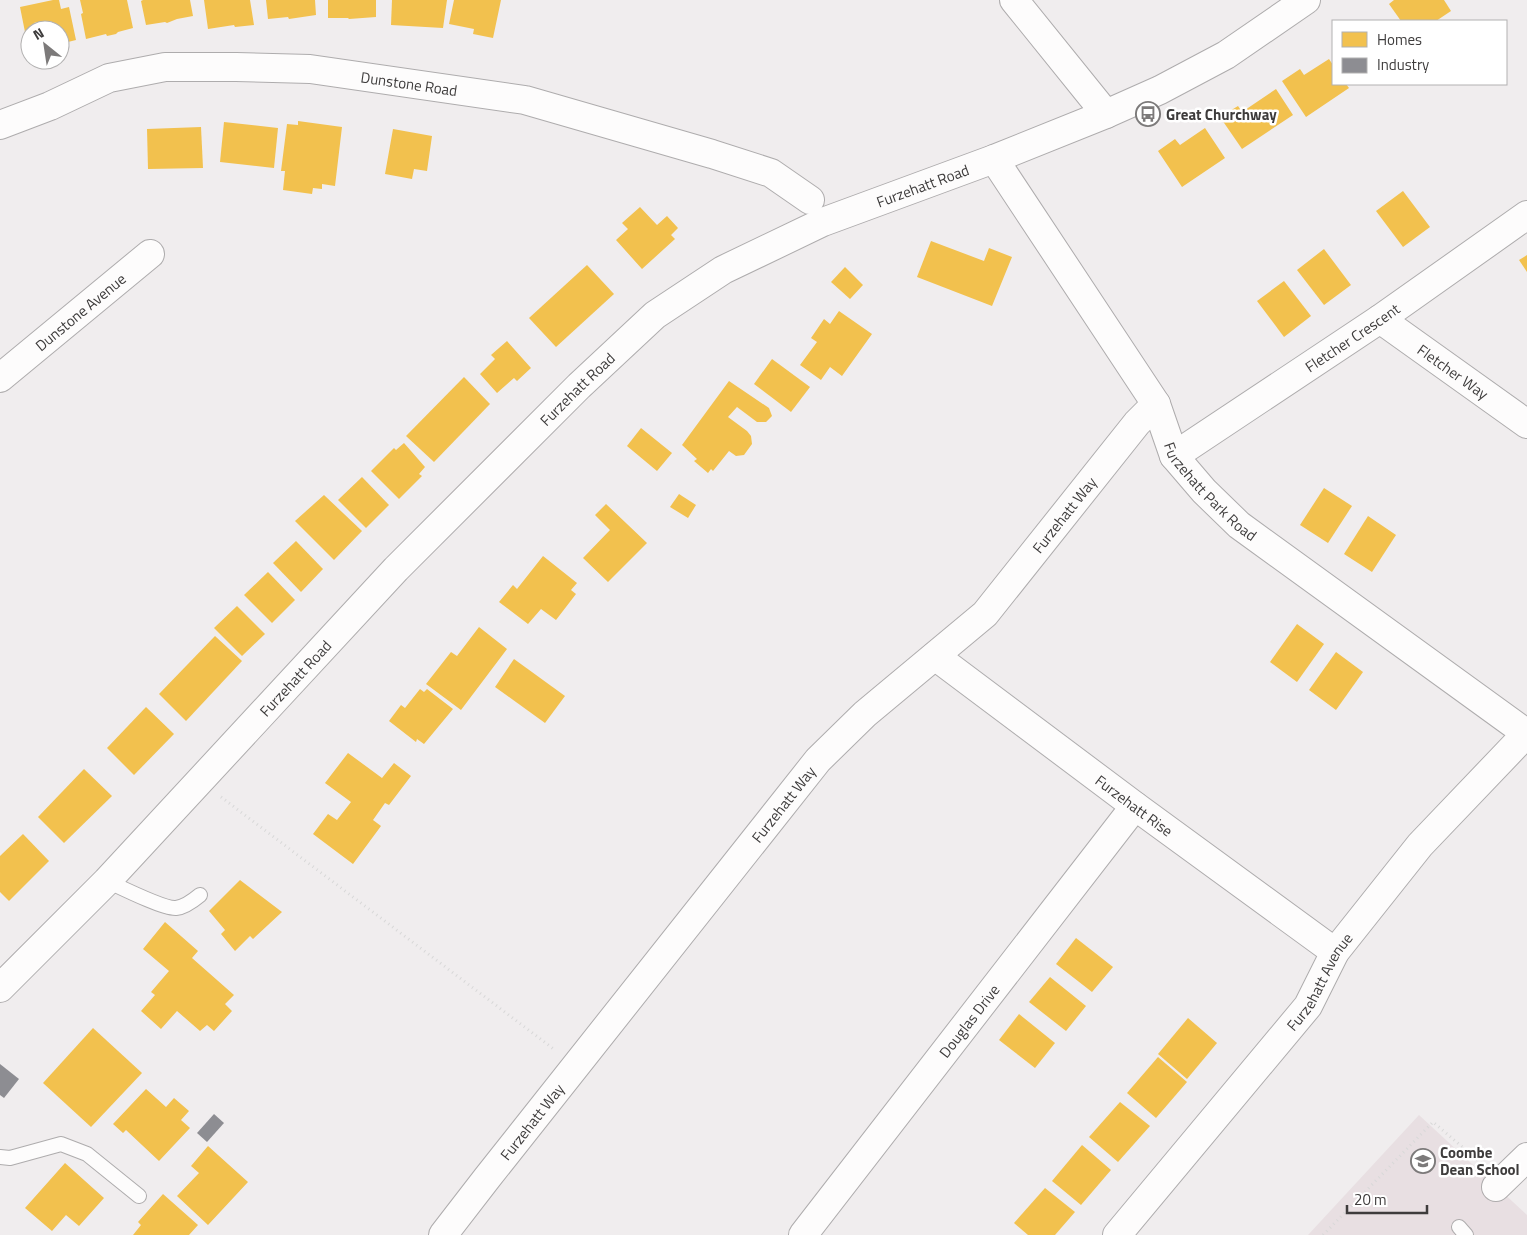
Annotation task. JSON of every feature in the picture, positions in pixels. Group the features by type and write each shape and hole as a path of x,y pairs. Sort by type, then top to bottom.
{"street":[{"path":"1014,0 1106,114"},
{"name":"Furzehatt Road","path":"0,988 107,881 396,569 572,393 655,315 723,270 823,222 994,159 1160,90 1226,55 1306,0"},
{"name":"Dunstone Road","path":"0,125 50,106 108,78 164,67 236,66 310,69 525,100 771,173 810,200"},
{"name":"Furzehatt Park Road","path":"994,159 1156,404 1174,456 1204,491 1239,525 1527,733"},
{"name":"Fletcher Crescent","path":"1174,456 1380,319 1527,215"},
{"name":"Dunstone Avenue","path":"3,368 150,254"},
{"name":"Fletcher Way","path":"1380,319 1527,424"},
{"name":"Furzehatt Way","path":"444,1235 575,1066 818,760 865,714 985,614 1137,423 1156,404"},
{"name":"Furzehatt Rise","path":"935,656 1135,806 1335,952"},
{"name":"Furzehatt Avenue","path":"1117,1235 1308,1006 1335,952 1420,846 1527,733"},
{"name":"Douglas Drive","path":"802,1235 1135,806"},
{"path":"1500,1184 1527,1157"}],"lane":[{"path":"107,881 142,898 175,908 191,902 200,895"},
{"path":"0,1157 10,1158 61,1144 87,1154 139,1196"}],"path":[{"path":"201,781 575,1066"},
{"path":"1323,1235 1432,1122 1500,1184"}],"shaded area":[{"name":"Coombe Dean School","path":"1419,1115 1527,1215 1527,1235 1308,1235"}],"building: Homes":[{"path":"59,0 61,9 69,7 76,40 70,42 70,20 23,20 20,7"},
{"path":"80,0 127,0 133,28 116,34 107,36 106,34 86,39"},
{"path":"190,0 193,16 167,23 146,25 141,1"},
{"path":"204,0 250,0 254,25 235,27 234,25 208,29"},
{"path":"266,0 315,0 316,15 289,19 288,17 268,19"},
{"path":"328,0 376,0 376,17 328,18"},
{"path":"392,0 447,0 443,28 391,25"},
{"path":"454,0 501,0 493,38 473,34 474,29 449,24"},
{"path":"1394,0 1444,0 1451,11 1438,20 1400,20 1389,4"},
{"path":"1329,59 1332,64 1332,85 1347,85 1349,88 1306,117 1282,81 1300,69 1304,75"},
{"path":"1276,89 1293,115 1242,149 1220,117 1238,106 1242,112"},
{"path":"298,121 342,127 335,186 322,184 322,189 313,188 312,194 283,190 285,171 281,171 287,124 298,125"},
{"path":"224,122 278,128 274,168 220,162"},
{"path":"201,127 203,168 148,169 147,129"},
{"path":"1205,128 1225,158 1182,187 1158,151 1175,139 1180,145"},
{"path":"393,129 432,136 427,171 414,169 412,179 385,174"},
{"path":"1403,191 1430,227 1403,247 1376,211"},
{"path":"640,207 657,225 667,216 678,228 671,235 675,239 642,269 616,240 628,229 622,223"},
{"path":"931,241 984,261 989,248 1012,257 992,306 917,277"},
{"path":"1324,249 1351,285 1324,305 1297,270"},
{"path":"1527,255 1527,272 1519,260"},
{"path":"587,265 614,294 556,347 529,318"},
{"path":"845,267 863,285 850,299 831,282"},
{"path":"1284,281 1311,316 1284,337 1257,301"},
{"path":"839,311 872,334 842,376 830,367 821,380 800,365 817,342 811,338 824,319 830,324"},
{"path":"507,341 531,368 517,381 514,378 497,393 480,374 495,359 491,355"},
{"path":"772,359 810,387 791,412 754,384"},
{"path":"464,377 490,404 434,462 406,436"},
{"path":"729,381 769,408 772,416 766,422 757,422 737,407 728,417 747,431 751,436 752,444 744,455 736,456 729,451 713,471 711,469 708,473 694,461 697,459 682,445"},
{"path":"641,428 672,453 657,471 627,446"},
{"path":"404,443 425,467 419,474 422,476 399,499 371,471 394,448 396,450"},
{"path":"362,477 389,505 366,528 338,500"},
{"path":"1324,488 1352,506 1328,543 1300,525"},
{"path":"679,494 696,505 688,518 670,507"},
{"path":"324,495 362,531 334,560 295,521"},
{"path":"606,504 647,543 608,582 583,558 610,530 595,515"},
{"path":"1368,516 1396,535 1372,572 1344,554"},
{"path":"296,541 323,569 301,592 273,563"},
{"path":"543,556 577,583 571,590 576,594 556,620 541,609 528,624 499,602 513,585 517,589"},
{"path":"268,572 295,600 272,623 244,595"},
{"path":"237,606 265,634 242,656 214,628"},
{"path":"1297,624 1324,644 1297,682 1270,662"},
{"path":"479,627 507,649 461,710 426,684 451,652 457,656"},
{"path":"215,636 242,661 186,721 159,694"},
{"path":"1336,652 1363,672 1336,710 1309,690"},
{"path":"514,659 565,696 545,723 495,687"},
{"path":"420,689 424,692 427,689 453,709 424,744 417,739 416,742 389,721 401,705 405,708"},
{"path":"146,707 174,734 134,775 107,748"},
{"path":"348,753 382,778 394,763 411,776 389,805 385,803 373,820 381,826 353,864 313,834 328,814 337,820 351,802 325,783"},
{"path":"84,769 112,796 64,843 38,817"},
{"path":"23,834 49,861 9,901 0,892 0,856"},
{"path":"240,880 282,912 253,939 250,936 235,951 221,934 225,930 209,911"},
{"path":"165,922 198,951 192,958 234,995 225,1004 232,1011 214,1031 207,1025 200,1031 177,1011 161,1029 141,1011 155,995 151,992 169,971 143,949"},
{"path":"1076,938 1113,967 1092,992 1056,964"},
{"path":"1050,977 1086,1006 1066,1031 1029,1002"},
{"path":"1019,1014 1055,1043 1035,1068 999,1040"},
{"path":"1188,1018 1217,1043 1187,1079 1158,1054"},
{"path":"93,1028 142,1073 91,1127 43,1083"},
{"path":"1158,1057 1187,1082 1156,1118 1127,1093"},
{"path":"146,1089 166,1107 174,1098 189,1111 181,1120 190,1128 159,1161 126,1130 123,1133 113,1124"},
{"path":"1120,1102 1150,1126 1118,1162 1089,1137"},
{"path":"1082,1145 1111,1170 1081,1205 1052,1181"},
{"path":"208,1146 248,1182 208,1225 177,1196 199,1173 191,1166"},
{"path":"65,1163 104,1198 79,1226 66,1215 52,1231 25,1208"},
{"path":"1045,1188 1075,1212 1055,1235 1028,1235 1014,1223"},
{"path":"163,1194 198,1225 189,1235 133,1235 141,1225 138,1222"}],"building: Industry":[{"path":"0,1064 19,1079 4,1098 0,1095"},
{"path":"214,1114 224,1123 207,1142 197,1133"}],"place":[{"name":"Great Churchway","path":"1148,114"},
{"name":"Coombe Dean School","path":"1423,1161"}]}
